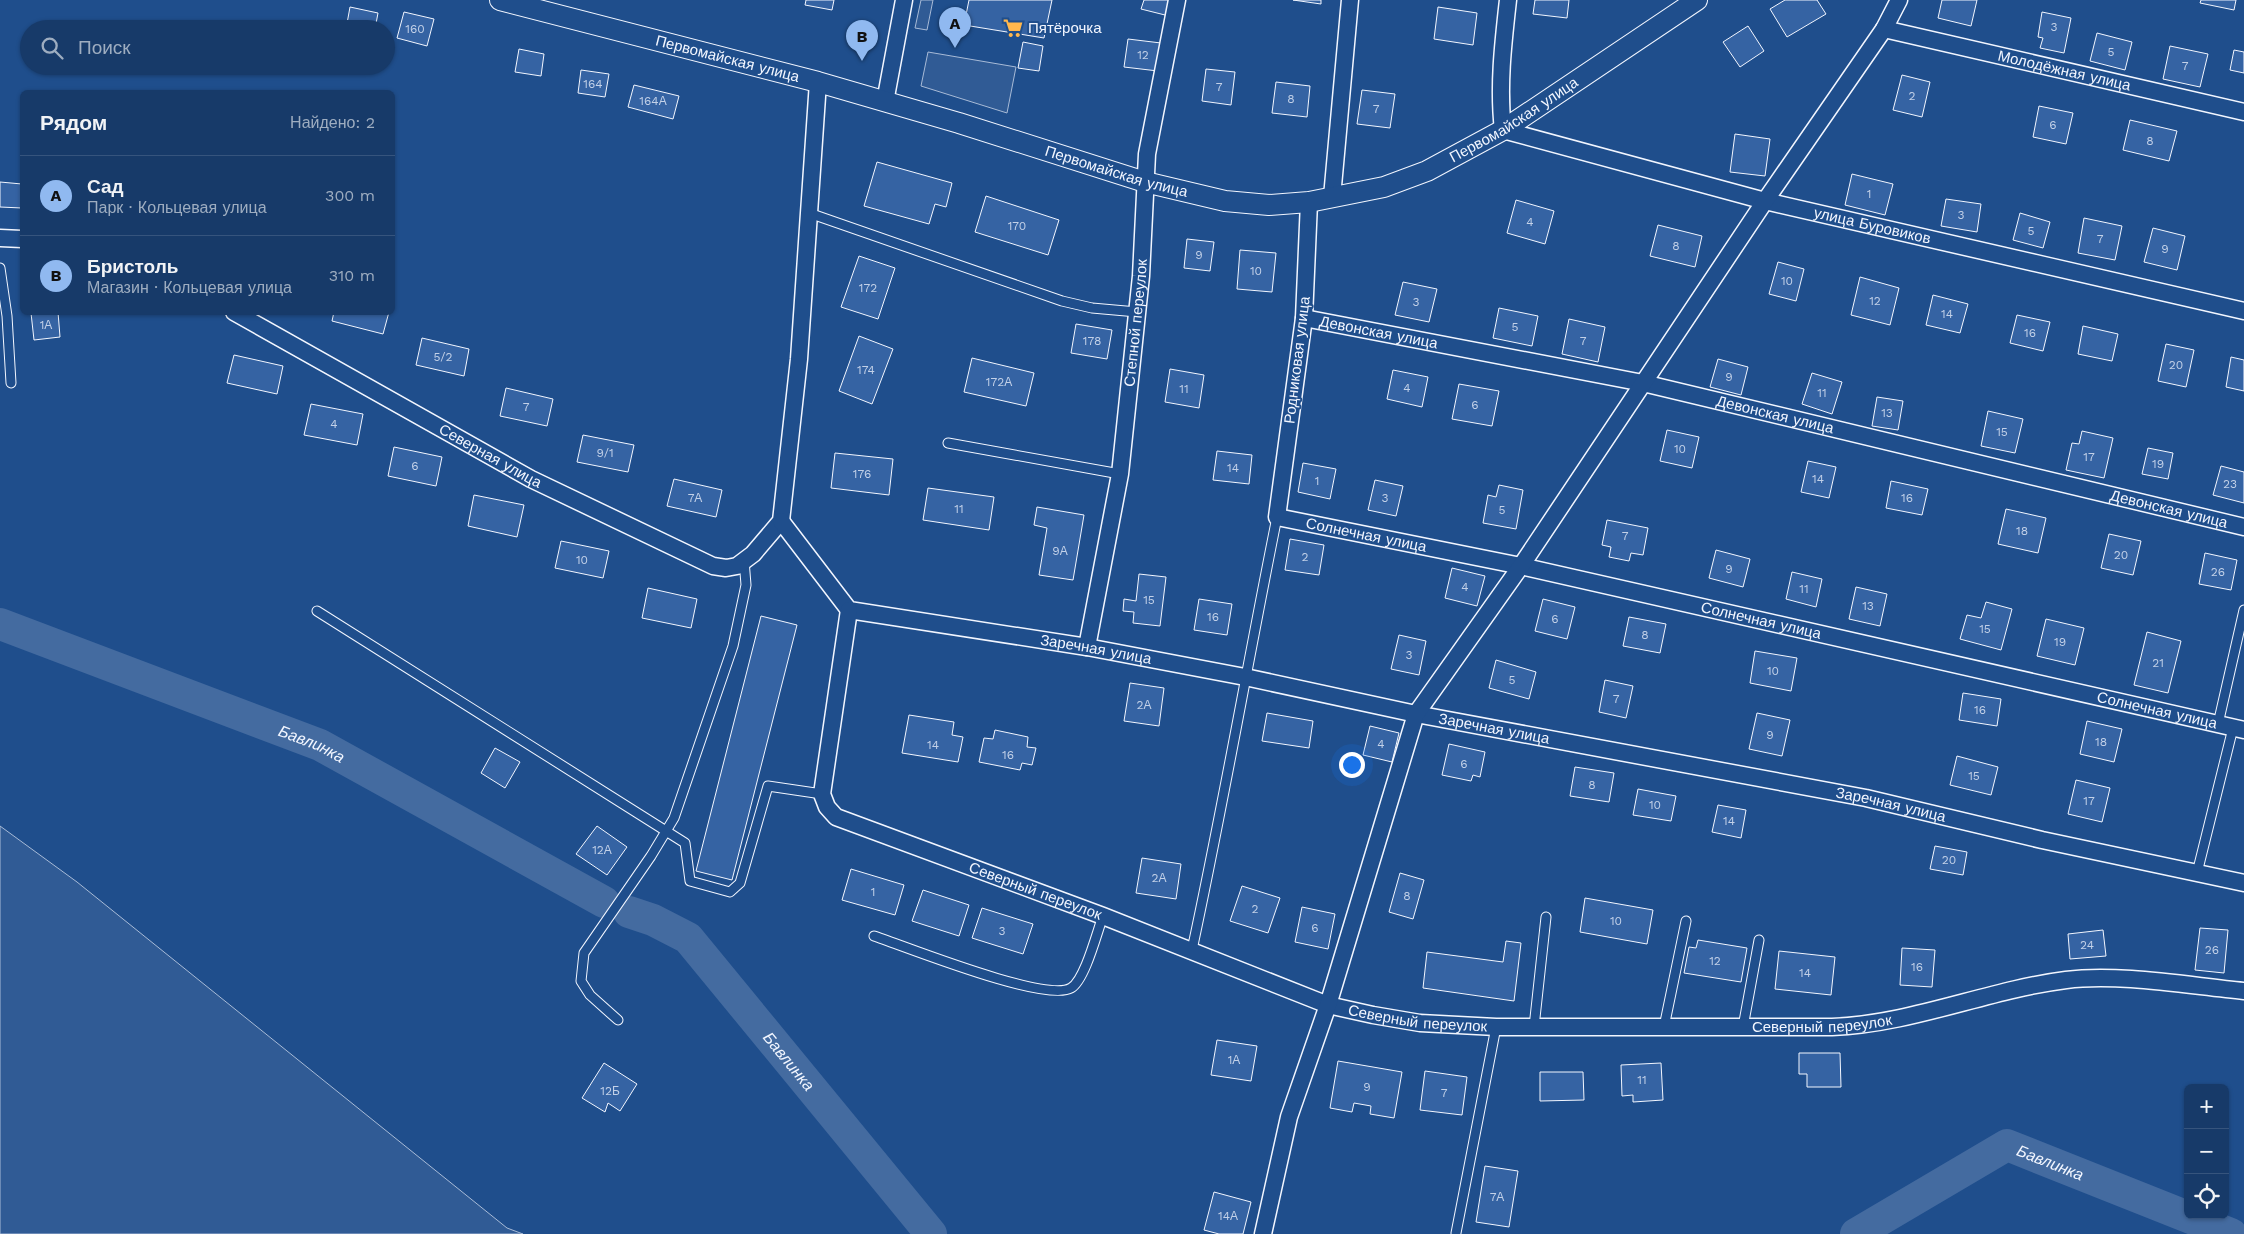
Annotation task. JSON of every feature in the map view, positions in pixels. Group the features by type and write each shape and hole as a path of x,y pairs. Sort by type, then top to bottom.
{"street":[{"name":"Первомайская улица","path":"500,0 818,82 959,123 1145,182 1225,201 1269,205 1309,202 1384,187 1427,171 1503,130 1697,0"},
{"path":"885,102 904,0"},
{"name":"Степной переулок","path":"1087,647 1120,474 1141,276 1147,154 1177,0"},
{"path":"1332,198 1350,0"},
{"path":"1503,130 1501,112 1501,57 1508,0"},
{"path":"1263,1234 1289,1117 1328,1005 1416,714 1521,566 1765,201 1884,29 1899,0"},
{"name":"Молодёжная улица","path":"1884,29 2244,112"},
{"path":"748,557 781,522 799,358 818,82"},
{"name":"улица Буровиков","path":"1503,130 1765,201 2244,311"},
{"name":"Родниковая улица","path":"1277,517 1304,318 1309,202"},
{"path":"0,238 20,239"},
{"name":"Северная улица","path":"239,315 540,483 713,566 726,568 737,566 748,557"},
{"name":"Девонская улица","path":"1304,318 1643,383 2244,527"},
{"name":"Солнечная улица","path":"1277,517 1521,566 2232,727"},
{"path":"781,522 849,610 822,794"},
{"name":"Заречная улица","path":"849,610 1087,647 1245,676 1416,714 1866,798 2042,840 2244,883"},
{"name":"Северный переулок","path":"822,794 827,807 836,817 1192,950 1328,1005 1420,1023 1496,1027 1852,1026 1920,1014 2003,991 2068,979 2118,978 2244,991"}],"lane":[{"path":"809,213 1062,301 1092,308 1137,312"},
{"path":"0,268 7,316 11,383"},
{"path":"948,443 1120,474"},
{"path":"1192,950 1224,799 1245,676 1277,517"},
{"path":"618,1020 590,995 581,981 584,953 674,818 733,646 746,585 748,557"},
{"path":"2197,873 2232,727 2244,610"},
{"path":"317,611 685,843 690,881 730,892 740,883 768,786 822,794"},
{"path":"874,936 1005,981 1057,992 1072,988 1080,979 1103,916"},
{"path":"1534,1027 1546,917"},
{"path":"1664,1027 1686,921"},
{"path":"1743,1027 1759,940"},
{"path":"1456,1233 1496,1027"}],"shaded area":[{"path":"921,0 933,0 927,30 915,28"},
{"path":"928,52 1016,67 1007,113 921,86"},
{"path":"0,826 77,882 507,1228 523,1234 0,1234"}],"building":[{"path":"806,0 834,0 832,10 805,5"},
{"path":"969,0 1052,0 1044,38 964,25"},
{"path":"1144,0 1177,0 1173,17 1141,9"},
{"path":"1293,0 1321,0 1321,4"},
{"path":"1535,0 1569,0 1567,18 1533,14"},
{"path":"1785,0 1817,0 1826,14 1787,37 1770,9"},
{"path":"1942,0 1977,0 1971,26 1938,18"},
{"path":"2201,0 2236,0 2234,10 2200,3"},
{"path":"350,7 378,13 377,20 348,20"},
{"path":"1438,7 1477,13 1473,45 1434,39"},
{"path":"404,12 434,19 427,46 397,38"},
{"path":"2042,12 2071,18 2064,53 2040,48 2043,38 2038,37"},
{"path":"1748,26 1764,51 1740,67 1723,42"},
{"path":"2097,33 2132,42 2125,70 2090,61"},
{"path":"1128,39 1161,43 1158,71 1124,67"},
{"path":"1023,42 1043,46 1039,71 1018,68"},
{"path":"2170,46 2208,54 2200,87 2163,79"},
{"path":"519,49 544,54 541,76 515,72"},
{"path":"2234,50 2244,52 2244,73 2230,70"},
{"path":"1206,69 1235,72 1231,105 1202,101"},
{"path":"581,70 609,74 605,97 578,93"},
{"path":"1902,75 1930,82 1922,117 1893,110"},
{"path":"1276,82 1310,86 1307,117 1272,113"},
{"path":"634,85 679,96 673,119 628,107"},
{"path":"1362,90 1395,94 1390,128 1357,124"},
{"path":"2039,106 2073,113 2066,144 2033,137"},
{"path":"2130,120 2177,131 2169,161 2123,150"},
{"path":"1735,134 1770,139 1765,176 1730,172"},
{"path":"877,162 952,183 946,207 935,204 929,224 864,206"},
{"path":"1852,174 1893,184 1885,215 1845,205"},
{"path":"0,182 20,184 20,208 0,207"},
{"path":"986,196 1059,220 1048,255 975,232"},
{"path":"1946,199 1981,204 1977,232 1941,226"},
{"path":"1516,200 1554,211 1545,244 1507,233"},
{"path":"2020,213 2050,222 2043,248 2013,240"},
{"path":"2084,218 2122,226 2115,260 2078,253"},
{"path":"1658,225 1702,236 1695,267 1650,256"},
{"path":"2153,228 2185,236 2177,270 2144,262"},
{"path":"1187,239 1214,242 1210,271 1184,268"},
{"path":"1240,250 1276,253 1272,292 1237,289"},
{"path":"859,256 895,268 878,319 841,307"},
{"path":"1778,262 1804,269 1796,301 1769,294"},
{"path":"1860,277 1899,288 1890,325 1851,315"},
{"path":"1403,282 1437,289 1429,322 1395,315"},
{"path":"1933,295 1968,304 1960,333 1926,325"},
{"path":"1499,308 1538,316 1532,346 1493,338"},
{"path":"31,315 58,315 60,337 34,340"},
{"path":"333,315 388,315 383,334 332,321"},
{"path":"2017,315 2050,322 2043,351 2010,343"},
{"path":"1569,319 1605,327 1598,362 1562,354"},
{"path":"1076,324 1112,330 1107,359 1071,353"},
{"path":"2083,326 2118,334 2112,361 2078,354"},
{"path":"859,336 893,349 872,404 839,391"},
{"path":"422,338 469,349 464,376 416,365"},
{"path":"2166,344 2194,350 2186,387 2158,381"},
{"path":"234,355 283,366 277,394 227,383"},
{"path":"2231,357 2244,360 2244,391 2226,387"},
{"path":"972,358 1034,373 1026,406 964,392"},
{"path":"1718,359 1748,367 1741,395 1710,387"},
{"path":"1170,369 1204,375 1199,408 1165,402"},
{"path":"1393,370 1428,377 1422,407 1387,399"},
{"path":"1812,373 1842,382 1832,414 1802,404"},
{"path":"1459,384 1499,391 1492,426 1452,419"},
{"path":"506,388 553,399 547,426 500,416"},
{"path":"1877,397 1903,401 1898,430 1872,426"},
{"path":"311,404 363,414 357,445 304,435"},
{"path":"1988,411 2023,419 2015,453 1981,446"},
{"path":"1667,430 1699,437 1692,468 1660,461"},
{"path":"2082,431 2113,438 2104,478 2066,470 2072,443 2079,444"},
{"path":"583,435 634,445 628,472 577,462"},
{"path":"394,447 442,457 436,486 388,476"},
{"path":"2148,448 2173,453 2168,479 2142,474"},
{"path":"1217,451 1252,455 1249,484 1213,480"},
{"path":"835,453 893,459 889,495 831,488"},
{"path":"1808,461 1836,467 1829,498 1801,492"},
{"path":"1303,463 1336,469 1330,499 1298,492"},
{"path":"2221,466 2244,472 2244,503 2213,495"},
{"path":"674,479 722,490 716,517 667,506"},
{"path":"1375,480 1403,486 1396,516 1368,510"},
{"path":"1891,481 1928,489 1922,515 1886,508"},
{"path":"1499,485 1523,490 1516,529 1483,523 1488,495 1496,497"},
{"path":"928,488 994,497 989,530 923,520"},
{"path":"474,495 524,505 517,537 468,526"},
{"path":"1037,507 1084,515 1073,580 1039,575 1047,528 1034,525"},
{"path":"2006,509 2046,518 2038,553 1998,544"},
{"path":"1607,520 1648,528 1643,555 1631,553 1629,561 1609,557 1611,547 1602,545"},
{"path":"2109,534 2141,541 2133,575 2101,568"},
{"path":"1290,539 1324,545 1319,575 1285,570"},
{"path":"561,541 609,551 603,578 555,568"},
{"path":"1716,550 1750,559 1743,587 1709,578"},
{"path":"2205,553 2237,560 2231,590 2199,584"},
{"path":"1452,568 1485,576 1477,606 1445,598"},
{"path":"1792,572 1822,579 1816,607 1786,599"},
{"path":"1139,574 1166,577 1160,626 1133,623 1134,612 1123,611 1124,599 1136,601"},
{"path":"1856,587 1887,594 1880,626 1849,619"},
{"path":"648,588 697,599 691,628 642,618"},
{"path":"1199,599 1232,604 1227,635 1194,630"},
{"path":"1543,599 1575,607 1567,639 1535,631"},
{"path":"1986,602 2012,609 2001,650 1960,639 1967,615 1981,618"},
{"path":"761,616 797,625 732,880 696,871"},
{"path":"1629,617 1666,624 1660,653 1623,646"},
{"path":"2046,619 2084,628 2075,665 2037,656"},
{"path":"2147,632 2181,641 2168,693 2134,685"},
{"path":"1399,635 1426,641 1419,675 1391,669"},
{"path":"1755,651 1797,658 1791,691 1750,683"},
{"path":"1496,660 1536,672 1529,699 1489,688"},
{"path":"1605,680 1633,686 1626,718 1599,712"},
{"path":"1130,683 1164,688 1159,726 1124,721"},
{"path":"1963,693 2001,699 1997,726 1959,720"},
{"path":"1267,713 1313,721 1309,748 1262,741"},
{"path":"1757,713 1790,720 1782,756 1749,749"},
{"path":"909,715 954,722 952,735 963,737 958,762 902,753"},
{"path":"2087,721 2122,729 2114,762 2080,754"},
{"path":"1370,726 1399,733 1392,762 1363,755"},
{"path":"995,730 1028,737 1027,747 1036,748 1032,765 1022,763 1020,770 979,762 984,738 993,739"},
{"path":"1449,744 1485,752 1480,777 1473,775 1471,781 1442,775"},
{"path":"495,748 520,762 505,788 481,773"},
{"path":"1957,756 1998,767 1991,795 1950,785"},
{"path":"1575,767 1614,773 1609,802 1570,796"},
{"path":"2076,780 2110,788 2102,822 2068,814"},
{"path":"1638,789 1676,796 1671,821 1633,815"},
{"path":"1718,805 1746,810 1741,838 1712,832"},
{"path":"597,826 627,847 607,875 576,854"},
{"path":"1935,846 1967,852 1963,875 1930,869"},
{"path":"1142,858 1181,864 1176,899 1136,893"},
{"path":"851,869 904,885 895,915 842,900"},
{"path":"1400,873 1424,880 1413,919 1389,912"},
{"path":"1242,886 1280,898 1268,933 1230,921"},
{"path":"923,890 969,905 959,936 912,921"},
{"path":"1585,898 1653,910 1647,944 1580,932"},
{"path":"1302,907 1335,914 1328,949 1295,942"},
{"path":"982,908 1033,924 1023,954 972,938"},
{"path":"2200,928 2228,930 2224,973 2195,970"},
{"path":"2103,930 2106,956 2070,959 2068,934"},
{"path":"1698,940 1747,948 1741,982 1684,973 1689,947 1696,948"},
{"path":"1506,941 1521,943 1514,1001 1423,988 1427,952 1503,962"},
{"path":"1902,948 1935,950 1932,987 1900,985"},
{"path":"1779,951 1835,957 1831,995 1775,989"},
{"path":"1217,1040 1257,1046 1251,1081 1211,1075"},
{"path":"1799,1053 1840,1053 1841,1087 1807,1087 1807,1074 1799,1074"},
{"path":"1338,1061 1402,1072 1394,1118 1370,1114 1371,1106 1354,1103 1352,1112 1330,1108"},
{"path":"604,1063 637,1084 620,1111 608,1103 605,1112 582,1098"},
{"path":"1661,1063 1663,1100 1633,1102 1633,1095 1622,1096 1621,1065"},
{"path":"1425,1071 1467,1077 1462,1115 1420,1110"},
{"path":"1540,1072 1583,1072 1584,1100 1540,1101"},
{"path":"1485,1166 1518,1171 1509,1227 1476,1222"},
{"path":"1214,1192 1251,1202 1243,1234 1219,1234 1204,1230"}],"waterway":[{"name":"Бавлинка","path":"0,624 320,745 604,902"},
{"name":"Бавлинка","path":"629,912 653,920 688,938 931,1234"},
{"name":"Бавлинка","path":"1856,1234 2007,1145 2231,1234"}],"place":[{"name":"Пятёрочка","path":"1013,28"},
{"name":"Сад","path":"955,48"},
{"name":"Бристоль","path":"862,61"}]}
